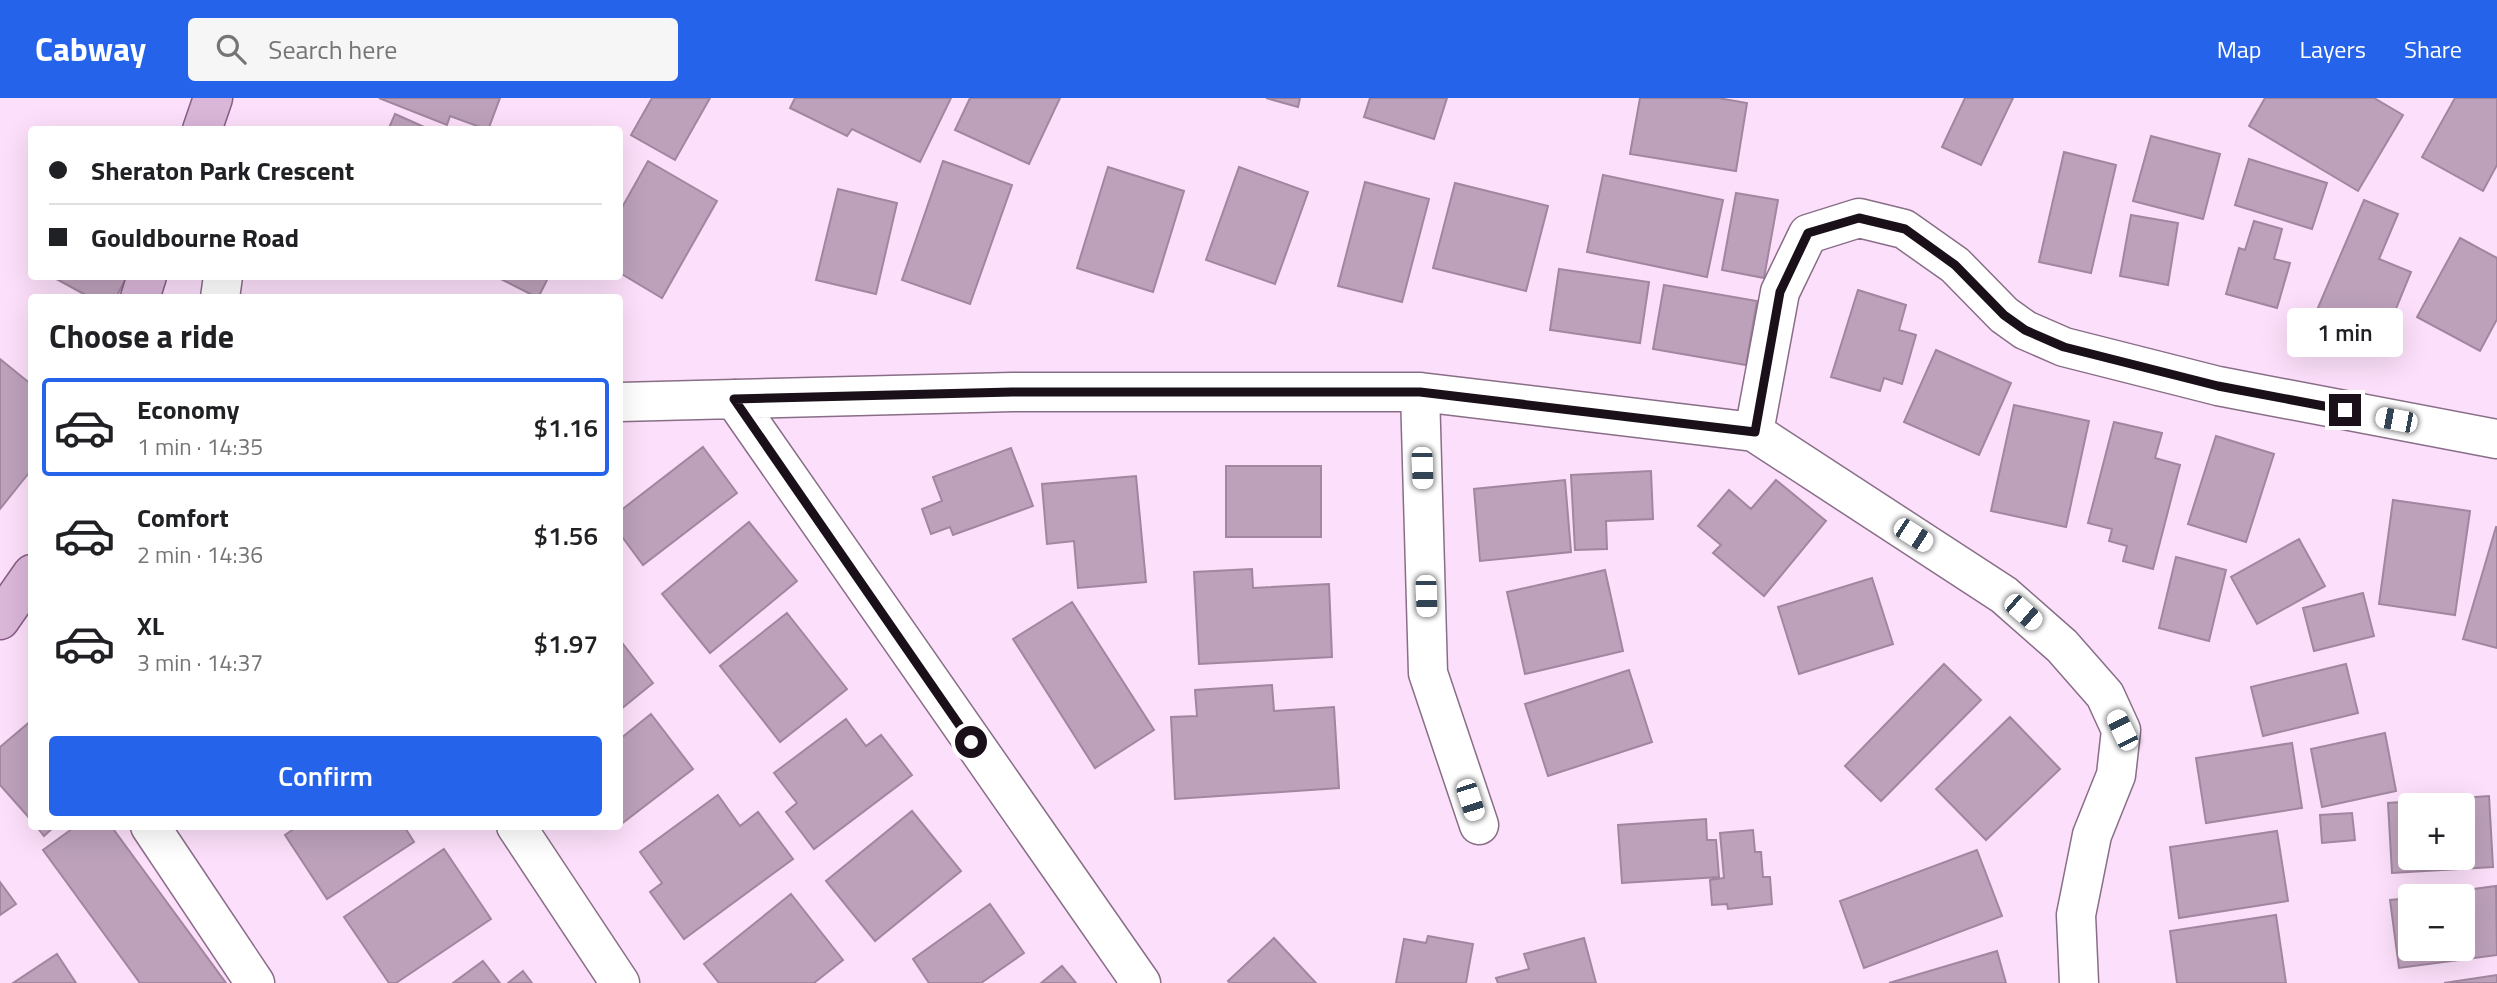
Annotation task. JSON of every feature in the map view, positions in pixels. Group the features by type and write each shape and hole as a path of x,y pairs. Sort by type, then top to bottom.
{"main road":[{"path":"203,126 213,98"},
{"path":"0,620 28,580"}],"street":[{"path":"1755,432 1780,292 1808,233 1859,218 1905,229 1955,265 2004,315 2025,330 2064,347 2218,386 2497,439"},
{"path":"623,402 1012,392 1420,392 1755,432 2004,595 2062,646 2105,695 2122,730 2116,775 2091,835 2076,915 2080,983"},
{"path":"1420,392 1428,673 1479,825"},
{"path":"734,399 1141,983"},
{"path":"153,830 256,983"},
{"path":"519,830 620,983"}],"building":[{"path":"379,98 500,98 490,126 477,126 450,116 447,125"},
{"path":"652,98 710,98 675,160 631,135"},
{"path":"795,98 951,98 920,162 852,129 847,136 790,108"},
{"path":"970,98 1060,98 1029,164 955,130"},
{"path":"1266,98 1300,98 1298,107"},
{"path":"1370,98 1447,98 1434,139 1364,117"},
{"path":"1640,98 1718,98 1747,103 1736,171 1630,154"},
{"path":"1965,98 2013,98 1981,165 1942,147"},
{"path":"2265,98 2374,98 2403,115 2358,191 2249,126"},
{"path":"2455,98 2497,98 2497,165 2483,191 2422,157"},
{"path":"395,114 422,126 390,126"},
{"path":"2151,136 2220,154 2203,219 2133,201"},
{"path":"2064,152 2116,165 2091,273 2039,262"},
{"path":"2249,159 2327,183 2312,229 2235,205"},
{"path":"648,161 717,201 662,298 623,275 623,206"},
{"path":"943,161 1012,185 970,304 902,280"},
{"path":"1108,167 1184,191 1153,292 1077,268"},
{"path":"1239,167 1308,192 1275,284 1206,260"},
{"path":"1603,175 1723,200 1707,277 1587,252"},
{"path":"1365,182 1429,199 1402,302 1338,286"},
{"path":"1455,183 1548,206 1526,291 1433,268"},
{"path":"838,189 897,203 876,294 816,280"},
{"path":"1736,193 1778,200 1764,278 1722,270"},
{"path":"2364,200 2398,214 2379,259 2411,272 2384,338 2317,310"},
{"path":"2131,215 2178,223 2168,285 2120,276"},
{"path":"2254,221 2282,229 2274,259 2290,263 2277,308 2226,294 2239,248 2245,250"},
{"path":"2460,238 2497,258 2497,319 2480,351 2417,317"},
{"path":"1559,269 1649,282 1640,343 1550,330"},
{"path":"58,280 125,280 118,294 84,294"},
{"path":"503,280 547,280 540,294 530,294"},
{"path":"1664,285 1757,301 1746,365 1653,349"},
{"path":"1858,290 1906,305 1899,330 1916,335 1902,384 1884,378 1880,391 1831,377"},
{"path":"1936,350 2011,383 1979,455 1904,422"},
{"path":"0,359 28,382 28,474 0,509"},
{"path":"2014,405 2089,421 2066,527 1991,511"},
{"path":"2114,422 2162,433 2155,458 2180,465 2153,569 2123,561 2127,546 2109,541 2112,529 2088,523"},
{"path":"2216,436 2274,454 2246,542 2188,524"},
{"path":"703,447 737,493 643,565 623,538 623,509"},
{"path":"1011,448 1033,506 953,535 950,527 931,534 922,509 942,501 933,477"},
{"path":"1226,466 1321,466 1321,537 1226,537"},
{"path":"1651,471 1653,519 1606,521 1607,549 1575,550 1571,475"},
{"path":"1136,476 1146,582 1078,588 1074,541 1047,544 1042,484"},
{"path":"1565,480 1571,552 1480,561 1474,489"},
{"path":"1776,480 1826,521 1764,596 1713,553 1721,545 1698,526 1729,490 1751,509"},
{"path":"2393,500 2470,511 2455,615 2379,604"},
{"path":"749,522 797,581 710,653 662,594"},
{"path":"2497,527 2497,648 2463,639"},
{"path":"2299,539 2325,586 2257,624 2231,577"},
{"path":"2176,557 2226,570 2209,641 2159,628"},
{"path":"1252,569 1253,588 1329,584 1332,657 1199,664 1194,572"},
{"path":"1605,570 1623,651 1525,674 1507,592"},
{"path":"1872,578 1893,644 1799,674 1778,607"},
{"path":"2363,593 2374,636 2314,651 2303,608"},
{"path":"1072,602 1154,730 1095,768 1013,639"},
{"path":"787,613 847,689 780,742 720,666"},
{"path":"623,644 653,683 623,708"},
{"path":"1944,664 1981,700 1881,801 1845,766"},
{"path":"2346,664 2358,713 2263,736 2251,687"},
{"path":"1629,670 1652,742 1548,776 1525,704"},
{"path":"1272,685 1274,711 1334,707 1339,788 1175,799 1171,717 1197,716 1195,690"},
{"path":"651,714 693,769 623,823 623,737"},
{"path":"2010,717 2060,769 1986,840 1936,789"},
{"path":"846,719 866,746 881,735 912,775 814,849 786,812 797,803 774,773"},
{"path":"28,723 28,816 0,785 0,747"},
{"path":"2385,733 2396,791 2322,807 2311,749"},
{"path":"2292,743 2302,808 2206,823 2196,758"},
{"path":"718,795 740,826 758,812 793,859 684,939 650,892 662,883 640,852"},
{"path":"2489,796 2493,867 2475,868 2475,797"},
{"path":"2398,802 2398,870 2442,870 2392,873 2388,803"},
{"path":"912,811 961,871 875,941 826,881"},
{"path":"2352,813 2355,840 2322,843 2320,815"},
{"path":"1706,819 1707,840 1716,840 1719,877 1622,883 1618,825"},
{"path":"39,830 51,830 44,836"},
{"path":"70,830 114,830 226,983 140,983 43,850"},
{"path":"292,830 406,830 414,842 327,899 285,835"},
{"path":"1753,830 1755,852 1761,852 1763,877 1770,877 1772,904 1728,909 1727,904 1712,905 1710,880 1724,878 1720,833"},
{"path":"2277,831 2288,901 2179,918 2170,847"},
{"path":"444,849 491,919 396,983 389,983 344,917"},
{"path":"1977,850 2002,916 1864,968 1840,901"},
{"path":"0,882 16,904 0,915"},
{"path":"2496,886 2497,955 2475,958 2475,889"},
{"path":"791,894 843,960 814,983 719,983 704,964"},
{"path":"2398,899 2398,960 2390,900"},
{"path":"990,904 1024,953 981,983 929,983 913,959"},
{"path":"2276,915 2286,983 2177,983 2170,931"},
{"path":"1428,936 1473,944 1466,983 1396,983 1404,939 1426,943"},
{"path":"1274,938 1316,983 1228,981"},
{"path":"1584,938 1596,983 1498,983 1496,978 1529,969 1524,954"},
{"path":"1997,951 2006,983 1889,983"},
{"path":"57,954 76,983 13,983"},
{"path":"483,961 500,983 453,983"},
{"path":"2398,961 2452,961 2399,968"},
{"path":"1062,966 1076,983 1041,983"},
{"path":"523,971 532,983 508,983"},
{"path":"2497,975 2497,983 2444,983"}],"route":[{"path":"971,742 734,399 1012,392 1420,392 1755,432 1780,292 1808,233 1820,232 1859,218 1905,229 1955,265 2004,315 2025,330 2064,347 2218,386 2345,410"}]}
